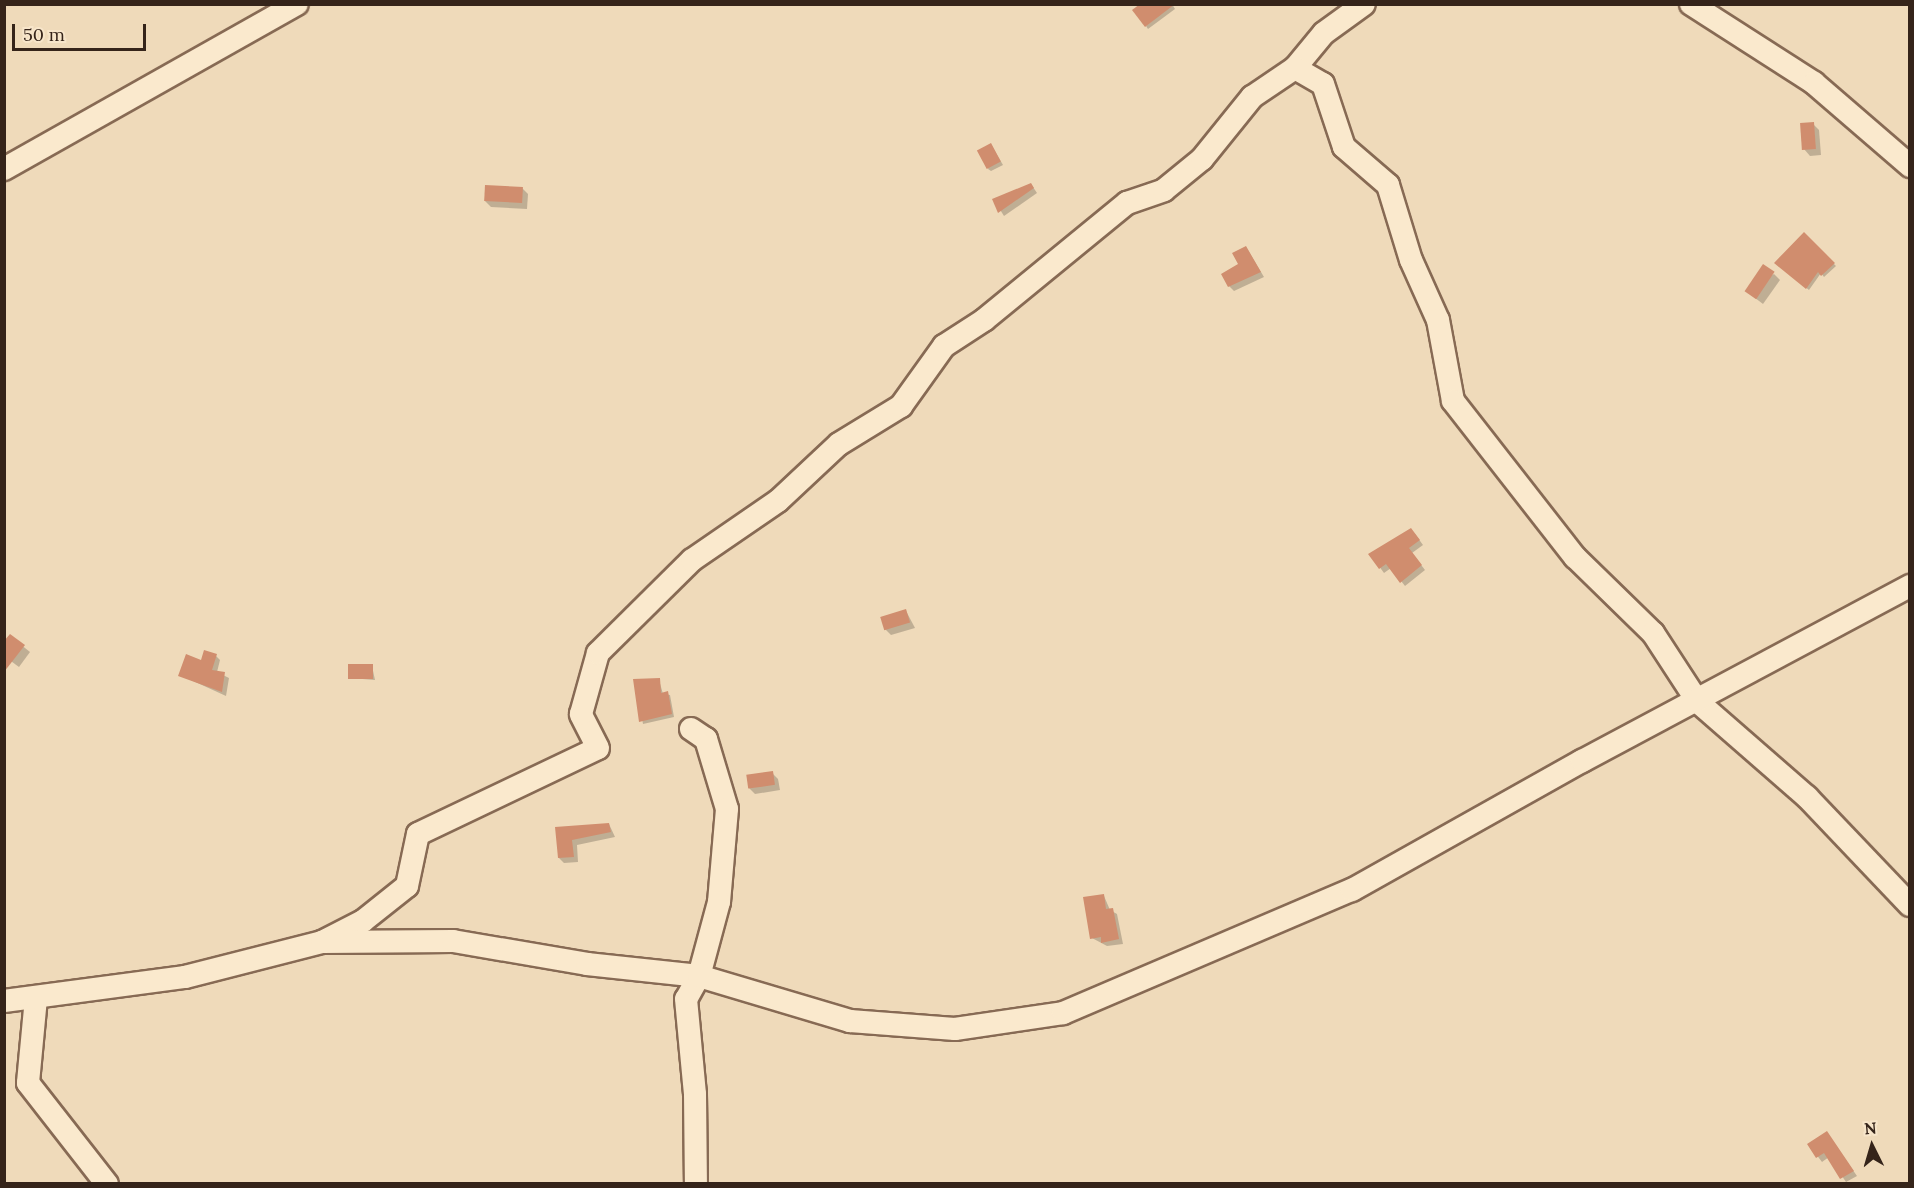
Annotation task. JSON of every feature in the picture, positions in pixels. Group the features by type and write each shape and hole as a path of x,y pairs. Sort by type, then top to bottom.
{"street":[{"path":"4,170 297,4"},
{"path":"4,1001 185,977 322,942 363,921 407,886 418,834 598,748 581,714 598,653 692,560 778,501 839,444 901,406 944,346 984,320 1127,203 1164,190 1202,159 1252,97 1294,68 1324,33 1364,4"},
{"path":"1690,4 1814,83 1910,166"},
{"path":"1294,68 1323,84 1344,147 1388,185 1411,260 1438,320 1453,401 1575,557 1653,633 1698,702 1807,797 1910,905"},
{"path":"322,942 453,941 587,964 699,976 752,988 850,1021 955,1029 1063,1013 1352,890 1582,761 1698,702 1910,586"},
{"path":"691,729 706,739 726,809 719,902 699,976 686,999 695,1094 696,1184"},
{"path":"36,998 28,1083 107,1184"}],"building":[{"path":"1140,4 1175,4 1145,27 1132,10"},
{"path":"1814,122 1816,149 1802,150 1800,123"},
{"path":"991,143 1001,162 987,169 977,151"},
{"path":"1031,183 1034,188 998,213 992,199"},
{"path":"485,185 523,187 522,203 484,201"},
{"path":"1804,232 1835,263 1821,276 1818,272 1806,289 1774,263"},
{"path":"1246,246 1261,272 1228,287 1221,274 1238,264 1232,253"},
{"path":"1763,264 1775,272 1756,299 1745,291"},
{"path":"1411,528 1420,540 1409,548 1422,565 1400,583 1386,564 1379,569 1368,554"},
{"path":"906,609 910,622 884,630 880,617"},
{"path":"10,634 25,645 4,672 4,641"},
{"path":"204,650 217,654 212,670 225,672 222,692 178,676 186,654 201,660"},
{"path":"348,664 373,664 373,679 348,679"},
{"path":"660,678 661,693 668,691 672,714 639,722 633,679"},
{"path":"773,771 775,785 748,789 746,775"},
{"path":"609,823 611,832 572,840 574,857 558,858 555,827"},
{"path":"1104,894 1106,909 1113,908 1119,939 1101,943 1101,937 1090,939 1083,897"},
{"path":"1827,1131 1854,1171 1840,1179 1824,1153 1816,1158 1807,1144"}]}
